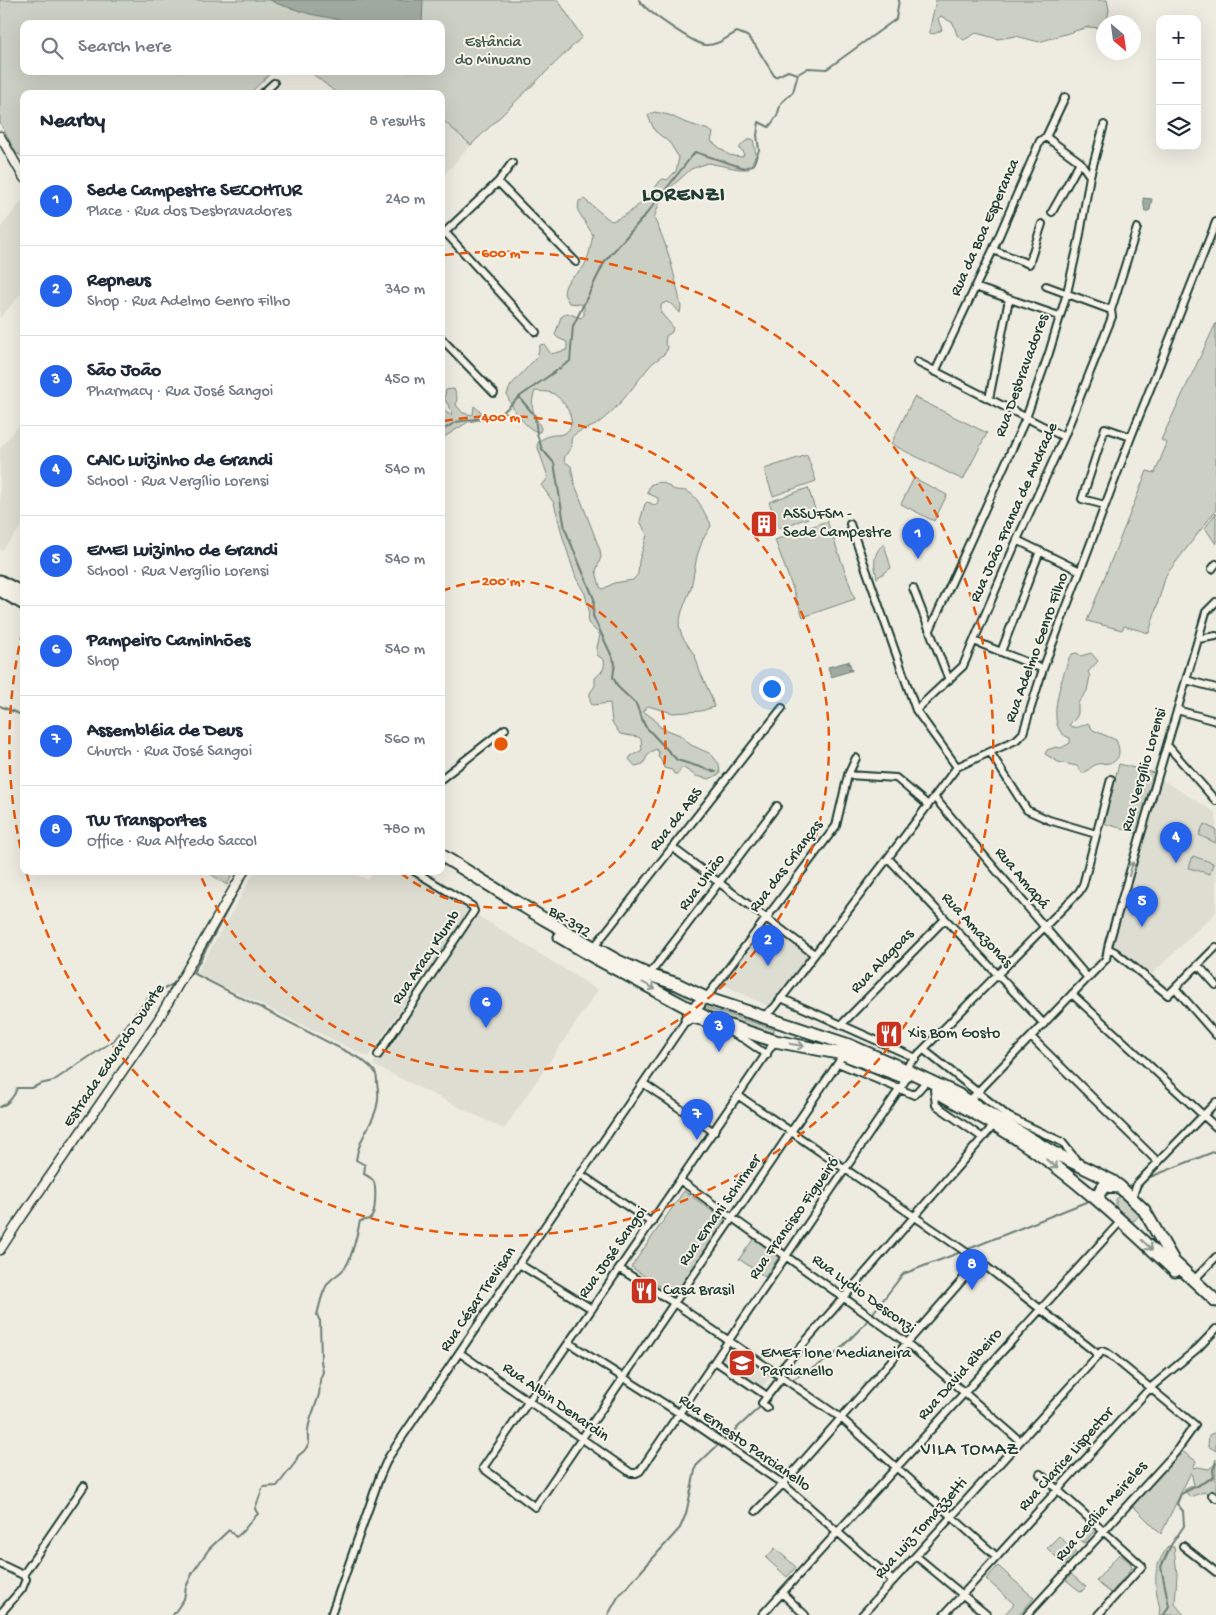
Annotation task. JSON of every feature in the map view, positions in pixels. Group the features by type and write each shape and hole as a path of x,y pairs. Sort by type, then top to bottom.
{"highway":[{"path":"0,581 20,592"},
{"path":"0,590 20,602"},
{"name":"BR-392","path":"445,857 544,919 618,961 677,984 698,1006 759,1016 849,1045 906,1074 969,1101 1052,1152 1066,1152 1080,1166 1112,1181 1132,1198 1144,1210 1174,1262 1216,1302"},
{"name":"BR-392","path":"445,865 599,960 698,1006 729,1027 775,1041 906,1074 934,1090 1010,1134 1100,1201 1216,1310"},
{"path":"775,1041 778,1022"},
{"path":"1100,1201 1098,1195 1104,1186 1120,1187"},
{"path":"1124,1224 1140,1221 1144,1210"}],"street":[{"path":"266,90 274,83"},
{"name":"Rua da Boa Esperanca","path":"935,372 993,250 1040,141 1046,137 1065,97"},
{"name":"Rua Desbravadores","path":"930,630 1026,418 1049,354 1067,293 1079,240 1090,176 1104,124"},
{"path":"0,136 20,171"},
{"path":"1046,137 1080,162 1090,176"},
{"path":"1052,212 1080,162"},
{"path":"445,232 498,182 512,163"},
{"path":"498,182 576,262"},
{"name":"Rua Adelmo Genro Filho","path":"759,1016 762,1017 774,1008 957,767 1016,740 1022,733 1043,669 1105,505 1216,222"},
{"path":"993,250 1029,264 1042,224"},
{"name":"Rua João Franca de Andrade","path":"916,710 963,666 1064,437 1112,317 1111,310 1137,228"},
{"path":"445,236 536,332"},
{"path":"1046,286 1111,310"},
{"path":"975,287 1060,316"},
{"path":"989,399 1009,299"},
{"path":"445,342 494,393"},
{"path":"917,362 1064,437"},
{"path":"1105,505 1082,499 1105,428 1131,437"},
{"path":"850,524 916,710 957,767"},
{"path":"1017,540 1080,572"},
{"path":"1001,652 1040,551"},
{"path":"913,588 949,680"},
{"name":"Rua Vergílio Lorensi","path":"1109,950 1109,943 1206,612 1216,602"},
{"path":"1198,640 1216,636"},
{"path":"974,641 1043,669"},
{"path":"1186,680 1216,688"},
{"name":"Rua da ABS","path":"594,947 782,708"},
{"path":"1177,710 1216,721"},
{"path":"445,776 505,729"},
{"path":"1167,745 1216,801"},
{"path":"990,752 1027,810 1049,820 1096,834"},
{"name":"Rua das Crianças","path":"698,1006 836,826 848,775 856,758"},
{"path":"848,775 896,778 928,805"},
{"name":"Rua Francisco Figueiró","path":"636,1474 640,1471 900,1089 906,1074 916,1058 1079,892 1083,885 1111,779"},
{"name":"Rua Amapá","path":"934,797 1088,978"},
{"name":"Rua União","path":"650,975 777,806"},
{"path":"673,848 814,954"},
{"name":"Rua Amazonas","path":"888,858 1044,1024"},
{"name":"Estrada Eduardo Duarte","path":"0,1250 158,1020 242,875"},
{"name":"Rua Aracy Klumb","path":"378,1054 474,911 472,906 421,875"},
{"name":"Rua Alagoas","path":"841,1025 945,918"},
{"path":"969,1101 1106,959 1109,950 1115,952 1168,995 1216,947"},
{"path":"1198,965 1216,985"},
{"path":"1174,988 1216,1034"},
{"path":"1072,994 1216,1127"},
{"path":"781,998 916,1058"},
{"path":"698,1006 696,1020 723,1029 744,1039 767,1054"},
{"name":"Rua César Trevisan","path":"331,1615 382,1470 388,1458 580,1174 698,1006"},
{"path":"774,1008 778,1022"},
{"path":"762,1037 767,1054"},
{"path":"1031,1037 1158,1162"},
{"name":"Rua José Sangoi","path":"535,1507 483,1468 681,1182 775,1041"},
{"path":"924,1050 1009,1117 1051,1135 1066,1152"},
{"path":"841,1058 914,1095 923,1085"},
{"name":"Rua Ernani Schirmer","path":"535,1507 841,1058"},
{"path":"643,1083 714,1132"},
{"path":"934,1090 936,1105 983,1138"},
{"path":"739,1096 916,1217 1100,1353 1110,1354 1150,1388"},
{"path":"1132,1198 1137,1184 1216,1102"},
{"path":"767,1408 762,1403 779,1376 994,1125"},
{"path":"580,1174 652,1223"},
{"name":"Rua Lydio Desconzi","path":"681,1182 907,1342 1020,1441"},
{"path":"1120,1187 1137,1184"},
{"name":"Rua David Ribeiro","path":"762,1615 1040,1308 1124,1224"},
{"path":"1193,1281 1216,1257"},
{"path":"756,1511 783,1484 979,1262"},
{"path":"519,1264 592,1310"},
{"path":"620,1269 674,1303 841,1418 997,1557"},
{"name":"Rua Clarice Lispector","path":"944,1615 1150,1388 1198,1348 1216,1329"},
{"name":"Rua Ernesto Parcianello","path":"569,1343 679,1413 783,1484 893,1581"},
{"name":"Rua Albin Denardin","path":"460,1353 630,1473 636,1474"},
{"name":"Rua Luiz Tomazzetti","path":"862,1615 1100,1353"},
{"path":"715,1361 767,1396"},
{"name":"Rua Cecília Meireles","path":"1027,1615 1175,1453 1195,1426 1150,1388"},
{"path":"1040,1474 1142,1566 1098,1615"},
{"path":"0,1614 22,1590 25,1584 24,1575 84,1486"},
{"path":"1183,1546 1216,1572"},
{"path":"916,1556 987,1615"},
{"path":"0,1564 24,1575"},
{"path":"782,1593 805,1615"}],"shaded area":[{"path":"270,0 423,0 422,20 341,20 310,14"},
{"path":"445,122 471,145 445,174"},
{"path":"1143,198 1152,199 1150,210 1145,212"},
{"path":"20,204 20,295 0,318 0,228"},
{"path":"20,424 20,529 2,550 0,549 0,448"},
{"path":"848,661 852,671 849,668 850,671 831,677 828,667 847,662 848,665"},
{"path":"1159,778 1216,814 1216,912 1152,974 1139,966 1113,944"},
{"path":"253,875 358,875 368,880 371,875 415,875 470,909 368,1057 197,973"},
{"path":"477,915 598,990 504,1129 373,1065"},
{"path":"769,924 810,954 768,1006 722,984"},
{"name":"EMEF Ione Medianeira Parcianello","path":"730,1346 772,1375 760,1390 735,1373 737,1368 722,1358"}],"green space":[{"name":"Estância do Minuano","path":"0,0 558,0 582,37 471,145 445,122 445,90 333,90 314,75 445,75 445,20 20,20 20,75 269,75 253,90 20,90 20,155 16,153 0,123"},
{"path":"936,0 1107,0 1109,10 1108,15 1096,15 1096,28 1088,27 1039,42 1016,36 998,39 976,33 964,40 957,35 953,23 941,16 938,19 942,30 934,34 929,33"},
{"path":"654,112 669,115 709,130 713,133 711,141 729,155 741,157 744,155 743,151 739,149 740,147 746,141 753,139 756,155 749,169 708,163 691,169 670,188 659,204 654,218 670,261 681,307 680,313 672,304 666,302 661,305 661,313 673,327 672,332 666,336 665,344 668,348 664,354 651,364 613,411 597,424 572,437 572,446 564,461 571,466 574,482 600,550 601,557 596,571 600,587 603,589 614,583 633,580 638,574 639,561 647,535 640,521 645,504 647,502 655,505 658,502 658,498 647,493 650,485 661,482 673,489 690,493 697,500 710,522 711,526 703,539 697,556 691,588 679,625 682,636 695,656 714,707 701,711 673,713 648,706 643,711 654,719 660,727 680,735 691,745 711,754 719,764 720,774 709,779 696,776 682,767 678,774 674,774 672,770 664,768 656,749 649,753 643,764 635,766 629,759 642,750 641,739 620,734 612,722 610,703 592,705 590,693 595,686 595,678 604,668 604,660 597,655 600,635 588,623 589,610 585,594 576,578 554,503 541,485 548,477 537,445 539,441 551,435 565,433 569,429 571,419 566,407 558,397 547,392 535,391 532,406 541,428 540,432 535,431 520,417 511,405 507,394 511,385 537,357 540,345 544,344 551,354 567,350 567,342 555,335 561,317 567,313 581,318 584,315 584,306 569,303 564,294 566,284 581,270 586,262 593,235 578,211 579,201 584,199 611,221 618,219 645,199 660,181 663,179 667,180 676,171 679,158 670,143 655,131 648,116"},
{"path":"1216,323 1216,510 1166,575 1149,633 1124,626 1122,630 1087,621 1147,471 1155,473 1167,443 1161,440"},
{"path":"454,389 457,397 456,405 463,413 473,415 474,406 485,419 468,422 445,436 445,411 451,415 452,411 445,400 446,390"},
{"path":"914,397 987,433 963,480 891,444"},
{"path":"807,455 816,481 773,496 764,469"},
{"path":"914,478 947,495 934,521 901,504"},
{"path":"808,488 817,515 779,528 769,502"},
{"path":"1216,513 1216,544 1205,528"},
{"path":"827,521 855,599 803,617 775,540"},
{"path":"884,544 891,568 877,578 876,555 877,551"},
{"path":"1077,653 1081,656 1091,653 1098,661 1088,672 1090,676 1087,691 1078,703 1076,718 1069,725 1076,727 1088,723 1093,730 1116,740 1119,750 1118,757 1113,762 1097,764 1083,774 1077,766 1058,762 1045,754 1047,750 1056,747 1061,748 1070,743 1070,738 1062,733 1057,725 1056,714 1059,690 1069,658 1072,654"},
{"path":"1119,764 1154,773 1137,833 1103,823"},
{"path":"1204,824 1216,830 1216,843 1199,835"},
{"path":"1193,856 1213,863 1210,874 1189,868"},
{"path":"212,875 232,875 227,885"},
{"path":"704,1007 774,1029 774,1032 769,1034 717,1019 702,1010"},
{"path":"684,1191 726,1221 674,1296 631,1267"},
{"path":"1119,1197 1128,1201 1139,1211 1140,1214 1134,1221 1129,1220 1116,1207 1116,1199"},
{"path":"755,1237 781,1254 765,1277 739,1259"},
{"path":"1216,1432 1216,1451 1208,1446 1209,1435"},
{"path":"1182,1451 1196,1461 1193,1468 1209,1469 1214,1465 1216,1459 1216,1492 1214,1494 1204,1492 1190,1497 1184,1490 1194,1485 1191,1472 1161,1534 1131,1504"},
{"path":"1088,1522 1096,1529 1084,1543 1076,1536"},
{"path":"1059,1536 1076,1552 1064,1565 1047,1548"},
{"path":"1168,1546 1174,1547 1177,1574 1175,1604 1184,1615 1159,1615 1160,1607 1156,1587 1156,1574 1158,1564"},
{"path":"775,1548 796,1567 787,1577 766,1558"},
{"path":"1119,1554 1130,1562 1132,1568 1111,1593 1096,1581"},
{"path":"998,1566 1034,1598 1019,1615 1004,1615 1014,1604 986,1579"},
{"path":"1071,1574 1086,1587 1081,1592 1066,1580"}],"waterway":[{"path":"639,0 659,18 699,43 705,45 714,44 737,32 747,36 755,45 775,77 788,71 798,74"},
{"path":"445,429 456,422 500,415 519,397 570,361 573,326 605,261 648,212 695,152 744,168 753,165 759,150 757,135 759,122 769,127 777,116 781,103 793,92 798,74 808,68 827,69 896,19 899,0"},
{"path":"519,397 535,416 537,434 542,449 554,463 565,529 594,599 593,616 615,663 613,677 618,687 636,704 645,726 677,760 716,772"},
{"path":"0,706 20,714"},
{"path":"186,977 193,973 247,875"},
{"path":"173,1615 184,1599 186,1587 193,1572 209,1549 229,1530 236,1537 242,1532 258,1514 255,1509 263,1487 277,1486 309,1444 309,1425 319,1394 323,1372 320,1321 317,1315 320,1302 327,1285 346,1266 360,1221 371,1218 375,1200 374,1182 364,1174 365,1165 356,1160 358,1149 377,1105 377,1078 374,1070 361,1059 193,973"},
{"path":"0,1107 11,1099 17,1088 32,1088 53,1081 113,1041 149,997 177,982"},
{"path":"1145,1179 1216,1151"},
{"path":"1126,1187 1136,1183"},
{"path":"1103,1196 1112,1192"},
{"path":"966,1250 1091,1200"},
{"path":"771,1397 781,1386 832,1357 863,1326 903,1274 961,1252"},
{"path":"723,1441 762,1405"},
{"path":"608,1615 618,1597 680,1528 686,1514 696,1466 719,1444"},
{"path":"1164,1615 1169,1606 1161,1567 1171,1545 1184,1526 1183,1511 1177,1504 1181,1494 1214,1477 1213,1470 1216,1463"}],"place":[{"name":"ASSUFSM - Sede Campestre","path":"764,524"},
{"name":"Sede Campestre SECOHTUR","path":"918,559"},
{"name":"CAIC Luizinho de Grandi","path":"1176,863"},
{"name":"EMEI Luizinho de Grandi","path":"1142,927"},
{"name":"Repneus","path":"768,966"},
{"name":"Pampeiro Caminhões","path":"486,1028"},
{"name":"Xis Bom Gosto","path":"889,1034"},
{"name":"São João","path":"719,1052"},
{"name":"Assembléia de Deus","path":"697,1140"},
{"name":"TW Transportes","path":"972,1290"},
{"name":"Casa Brasil","path":"644,1291"},
{"name":"EMEF Ione Medianeira Parcianello","path":"742,1363"}],"district":[{"name":"LORENZI","path":"684,196"},
{"name":"VILA TOMAZ","path":"970,1450"}]}
